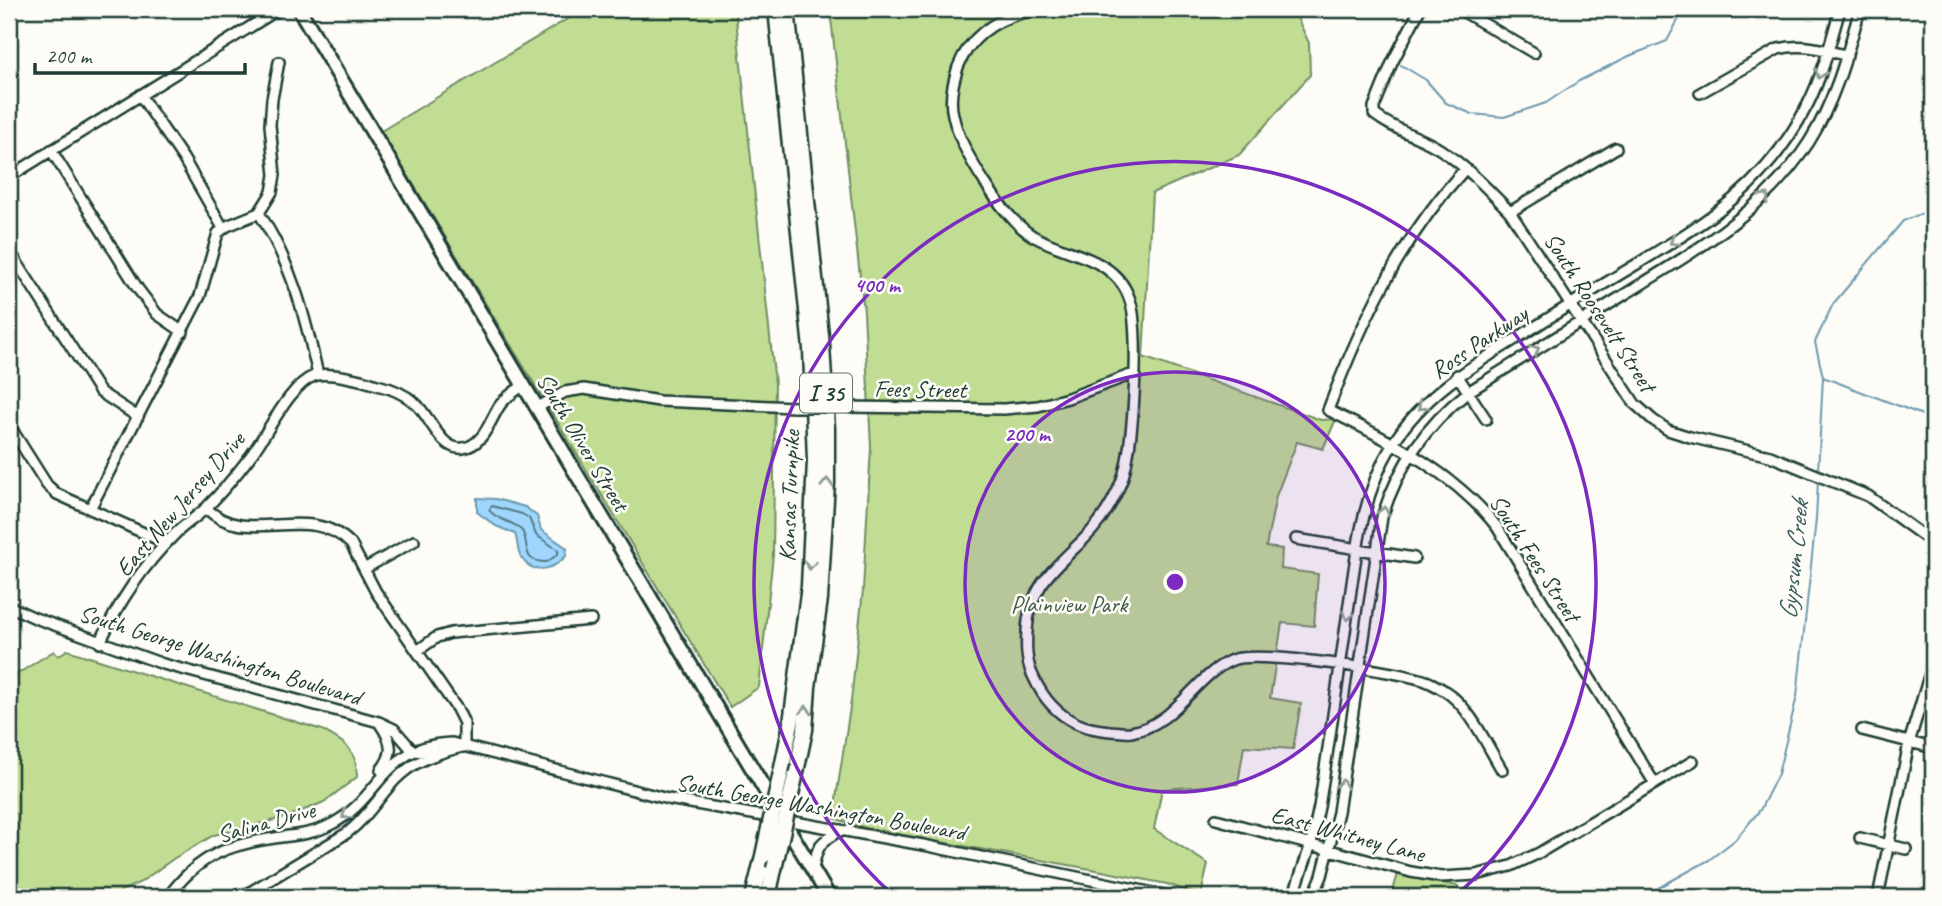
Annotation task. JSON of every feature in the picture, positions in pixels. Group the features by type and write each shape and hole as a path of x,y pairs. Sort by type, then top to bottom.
{"highway":[{"name":"Kansas Turnpike","path":"753,897 783,763 808,586 815,461 811,349 776,9"},
{"name":"Kansas Turnpike","path":"768,897 805,730 820,599 827,483 822,345 787,9"}],"main road":[{"name":"South Oliver Street","path":"299,9 830,897"}],"street":[{"path":"9,177 279,9"},
{"path":"1039,9 1016,13 999,21 969,47 959,64 953,86 952,114 962,140 1005,212 1032,235 1096,261 1112,272 1124,288 1132,308 1133,374 1129,453 1121,480 1108,508 1087,537 1045,577 1027,617 1026,648 1029,668 1040,691 1056,710 1079,724 1104,730 1131,732 1154,724 1173,711 1214,668 1238,657 1278,657 1360,669 1427,681 1448,693 1466,712 1502,770"},
{"name":"South Roosevelt Street","path":"1420,9 1390,66 1374,107 1374,114 1442,151 1510,212 1635,404 1668,430 1770,456 1868,496 1933,543"},
{"path":"1459,9 1534,53"},
{"name":"Ross Parkway","path":"1293,897 1311,844 1319,807 1361,526 1374,480 1393,443 1415,413 1457,375 1699,226 1740,195 1758,177 1798,122 1815,88 1840,9"},
{"name":"Ross Parkway","path":"1314,897 1338,813 1382,517 1389,494 1409,453 1440,415 1468,392 1710,242 1754,208 1785,174 1808,143 1834,94 1860,9"},
{"path":"1700,93 1778,49 1791,46 1828,50 1847,56"},
{"path":"90,509 200,296 218,233 223,228 259,213 272,192 275,176 270,125 279,62"},
{"path":"140,94 183,158 223,228"},
{"path":"1510,212 1616,148"},
{"path":"51,150 138,289 157,314 183,332"},
{"name":"South Fees Street","path":"1465,169 1417,230 1392,269 1349,355 1328,410 1409,453 1450,479 1479,505 1496,527 1655,784"},
{"path":"259,213 276,240 293,279 318,375 366,382 401,394 415,402 443,439 450,445 463,448 477,441 508,395 524,385"},
{"path":"9,250 100,393 138,417"},
{"name":"Fees Street","path":"538,407 565,392 584,389 659,401 794,407 1004,409 1038,406 1068,398 1133,374"},
{"name":"East New Jersey Drive","path":"100,643 111,619 132,586 166,543 206,508 250,457 283,405 303,384 318,375"},
{"path":"1457,375 1486,419"},
{"path":"9,425 47,485 70,502 166,543"},
{"path":"206,508 225,522 250,526 310,523 323,526 332,529 351,544 376,592 457,709 464,723 464,747"},
{"path":"1297,539 1414,558"},
{"path":"364,569 414,541"},
{"name":"South George Washington Boulevard","path":"9,606 100,643 170,666 379,722 394,729 413,751"},
{"path":"417,651 437,637 451,633 591,620"},
{"path":"1878,897 1909,743 1933,663"},
{"path":"372,787 391,753 388,735 379,722"},
{"path":"1862,730 1933,748"},
{"name":"Salina Drive","path":"168,897 182,878 203,860 231,846 321,830 353,810 389,768 413,751 438,744 452,743 464,747"},
{"name":"South George Washington Boulevard","path":"464,747 668,799 1062,872 1173,897"},
{"name":"Salina Drive","path":"242,897 363,821 395,779 408,769 438,753 464,747"},
{"path":"408,769 413,751 438,753"},
{"name":"East Whitney Lane","path":"1216,819 1411,873 1441,877 1476,875 1511,866 1539,853 1693,761"},
{"path":"813,869 818,847 824,839 841,830"},
{"path":"1860,838 1906,849"}],"green space":[{"path":"584,9 735,9 775,384 773,555 759,687 730,707 381,131"},
{"name":"Plainview Park","path":"830,9 1293,9 1309,43 1310,75 1239,155 1152,193 1143,357 1321,420 1336,419 1323,449 1297,442 1276,496 1266,547 1282,549 1281,569 1318,574 1314,626 1282,623 1270,698 1301,703 1293,749 1244,746 1238,784 1162,789 1154,829 1208,864 1201,895 1167,884 869,829 833,818 851,701 863,590 871,447 864,312"},
{"path":"67,650 322,730 352,753 357,777 324,802 287,817 214,835 115,897 9,897 9,679 54,651 58,656"},
{"path":"1398,874 1458,886 1457,897 1391,897"}],"water":[{"path":"477,498 496,499 525,507 537,516 541,530 567,548 566,556 544,569 531,567 521,557 515,534 496,526 477,512"}],"waterway":[{"path":"1401,65 1426,80 1446,103 1472,114 1504,117 1546,103 1579,81 1667,41 1684,9"},
{"name":"Gypsum Creek","path":"1818,471 1823,377 1815,342 1833,304 1903,221 1933,209"},
{"path":"1823,377 1933,419"},
{"name":"Gypsum Creek","path":"1642,897 1709,860 1735,840 1760,810 1778,774 1797,696 1818,480"}]}
